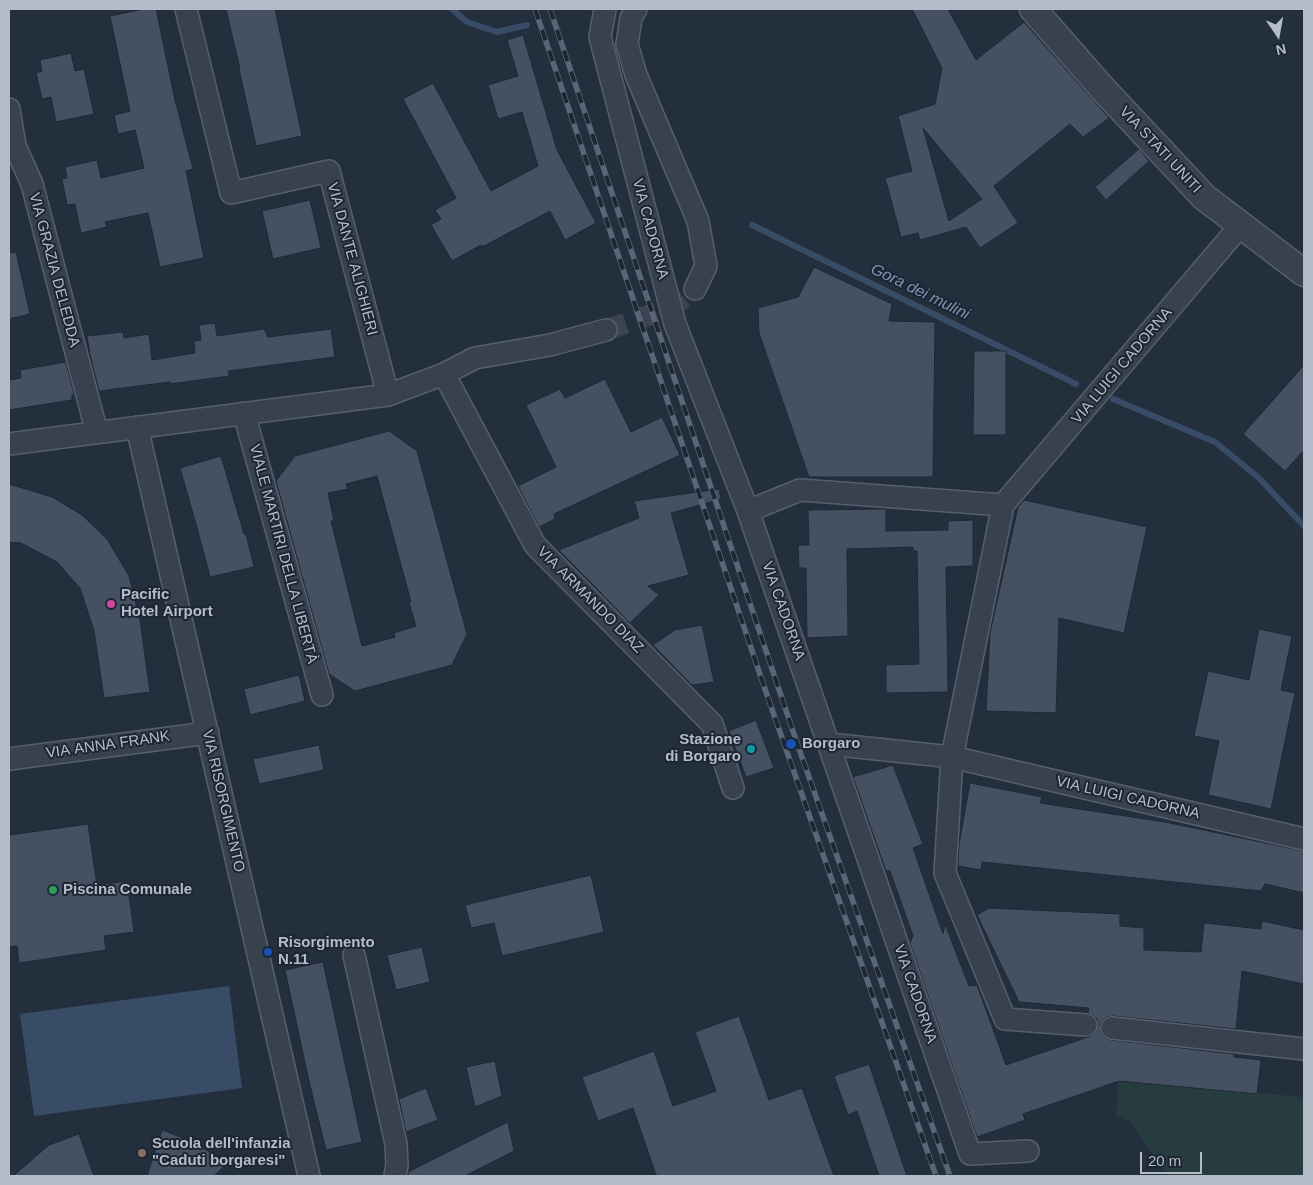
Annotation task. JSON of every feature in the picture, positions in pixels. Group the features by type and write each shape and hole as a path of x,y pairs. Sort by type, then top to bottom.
{"street":[{"name":"VIA DANTE ALIGHIERI","path":"186,9 231,193 329,171 388,395"},
{"name":"VIA CADORNA","path":"605,9 600,37 674,324 748,511 970,1154 1028,1152"},
{"path":"636,9 630,18 627,44 636,75 698,221 706,266 695,290"},
{"name":"VIA STATI UNITI","path":"1033,9 1102,88 1204,198 1304,273"},
{"name":"VIA GRAZIA DELEDDA","path":"9,109 15,146 32,184 96,433"},
{"name":"VIA LUIGI CADORNA","path":"1086,1025 1005,1019 945,873 952,756 1003,505 1240,226"},
{"path":"9,444 388,395 444,374 475,358 550,345 606,330"},
{"name":"VIA ARMANDO DIAZ","path":"444,374 535,544 712,724 733,788"},
{"name":"VIALE MARTIRI DELLA LIBERTÀ","path":"244,413 322,695"},
{"name":"VIA RISORGIMENTO","path":"137,427 309,1176"},
{"path":"748,511 800,490 1003,505"},
{"name":"VIA ANNA FRANK","path":"9,759 208,733"},
{"name":"VIA LUIGI CADORNA","path":"829,744 952,756 1304,839"},
{"path":"354,955 396,1144 397,1165 394,1176"},
{"path":"1112,1028 1304,1049"}],"green space":[{"path":"1118,1081 1304,1097 1304,1176 1168,1176 1130,1122 1116,1116"}],"water":[{"path":"229,986 242,1088 34,1116 20,1014"}],"building":[{"path":"144,9 156,9 175,100 193,169 186,171 204,258 160,267 148,213 105,222 107,227 81,233 75,204 67,205 62,179 67,178 65,167 97,160 101,178 144,168 135,130 118,134 114,115 130,111 110,16"},
{"path":"226,9 275,9 302,136 256,146"},
{"path":"912,9 948,9 976,60 1024,22 1109,118 1083,137 1070,124 994,186 1018,223 980,248 966,227 920,240 918,233 901,237 885,178 912,171 898,116 935,104 942,68","holes":["923,128 982,199 949,221"]},
{"path":"523,35 557,150 596,223 565,240 550,211 452,261 431,225 441,219 435,210 456,198 403,99 433,83 491,191 538,166 522,112 498,119 488,85 518,76 507,40"},
{"path":"71,53 75,71 84,69 94,114 56,122 51,97 42,99 36,73 42,71 40,60"},
{"path":"1139,149 1149,161 1106,200 1095,187"},
{"path":"310,200 321,248 273,259 262,211"},
{"path":"16,252 30,314 9,319 9,253"},
{"path":"814,267 892,304 889,321 935,322 933,477 809,477 759,333 758,308 798,297"},
{"path":"215,323 217,336 264,329 268,337 331,329 335,357 228,371 229,376 99,391 87,336 123,332 124,338 149,334 152,360 195,353 194,341 201,340 199,325"},
{"path":"974,351 1006,351 1006,435 973,435"},
{"path":"66,362 74,394 72,395 72,400 9,410 9,380 21,378 20,370"},
{"path":"1304,365 1304,450 1285,471 1243,434"},
{"path":"605,379 631,432 662,417 680,455 554,514 555,519 539,527 518,486 556,467 526,405 560,389 565,398"},
{"path":"389,431 417,451 467,634 452,665 355,691 329,674 276,481 295,456","holes":["377,476 411,602 409,603 416,626 394,633 395,637 362,646 331,521 334,521 328,493 348,489 346,484"]},
{"path":"221,456 244,534 246,534 254,567 210,577 180,468"},
{"name":"Pacific Hotel Airport","path":"9,484 52,497 82,515 107,539 129,576 140,620 150,692 104,698 94,631 80,588 57,562 21,543 9,542"},
{"path":"719,489 721,499 671,513 689,575 648,586 659,595 630,623 559,550 639,518 634,501"},
{"path":"1024,500 1147,527 1124,633 1059,618 1056,713 986,711 990,633 1018,507"},
{"path":"886,509 886,531 948,530 948,521 973,520 973,566 946,567 948,692 886,693 886,665 919,664 917,551 913,551 913,547 847,549 848,636 807,638 806,568 799,568 798,545 809,545 808,510"},
{"path":"702,625 714,682 692,685 653,645 675,630"},
{"path":"1259,629 1292,636 1281,690 1295,693 1271,809 1208,795 1219,741 1194,736 1208,671 1249,680"},
{"path":"299,675 305,701 250,715 244,689"},
{"name":"Stazione di Borgaro","path":"756,720 774,768 746,777 729,731"},
{"path":"319,745 324,770 259,784 253,759"},
{"path":"893,765 923,844 913,848 943,934 945,924 969,986 977,985 1006,1065 1091,1036 1096,1032 1098,1025 1097,1019 1088,1013 1089,1008 1019,1002 977,915 989,908 1120,914 1120,926 1144,928 1144,950 1201,952 1204,923 1261,929 1262,921 1304,930 1304,984 1242,971 1236,1029 1113,1016 1107,1017 1100,1026 1101,1033 1105,1038 1111,1040 1234,1054 1234,1057 1261,1060 1257,1094 1119,1081 1023,1114 1025,1120 977,1137 910,943 913,936 890,871 886,871 853,777"},
{"path":"970,783 1042,797 1040,803 1165,822 1304,851 1304,893 1265,884 1261,891 982,862 981,870 958,866 959,844"},
{"name":"Piscina Comunale","path":"88,824 97,885 127,881 134,932 104,936 106,950 19,963 17,946 9,947 9,835"},
{"path":"591,875 604,932 502,956 494,923 471,928 465,905"},
{"path":"422,947 430,982 396,990 387,955"},
{"path":"323,962 362,1142 326,1150 285,970"},
{"path":"739,1016 769,1100 802,1088 834,1176 656,1175 633,1108 598,1121 582,1077 654,1051 673,1106 716,1091 695,1032"},
{"path":"495,1061 502,1096 475,1107 466,1067"},
{"path":"869,1064 907,1176 879,1176 857,1111 848,1115 834,1076"},
{"path":"426,1088 438,1120 406,1132 399,1099"},
{"path":"508,1122 514,1151 465,1176 408,1176 408,1172"},
{"path":"162,1130 193,1142 211,1153 224,1166 214,1176 147,1176"},
{"path":"79,1134 94,1176 13,1176 49,1145"}],"waterway":[{"name":"Gora dei mulini","path":"452,9 467,22 497,32 527,25"},
{"name":"Gora dei mulini","path":"752,225 1076,384"},
{"name":"Gora dei mulini","path":"1113,399 1215,442 1259,478 1304,526"}],"tunnel":[{"path":"606,330 670,308 695,289"}],"railway":[{"path":"535,9 767,695 936,1176"},
{"path":"550,9 797,743 950,1176"}],"place":[{"name":"Pacific Hotel Airport","path":"111,604"},
{"name":"Borgaro","path":"791,744"},
{"name":"Stazione di Borgaro","path":"751,749"},
{"name":"Piscina Comunale","path":"53,890"},
{"name":"Risorgimento N.11","path":"268,952"},
{"name":"Scuola dell'infanzia \"Caduti borgaresi\"","path":"142,1153"}]}
